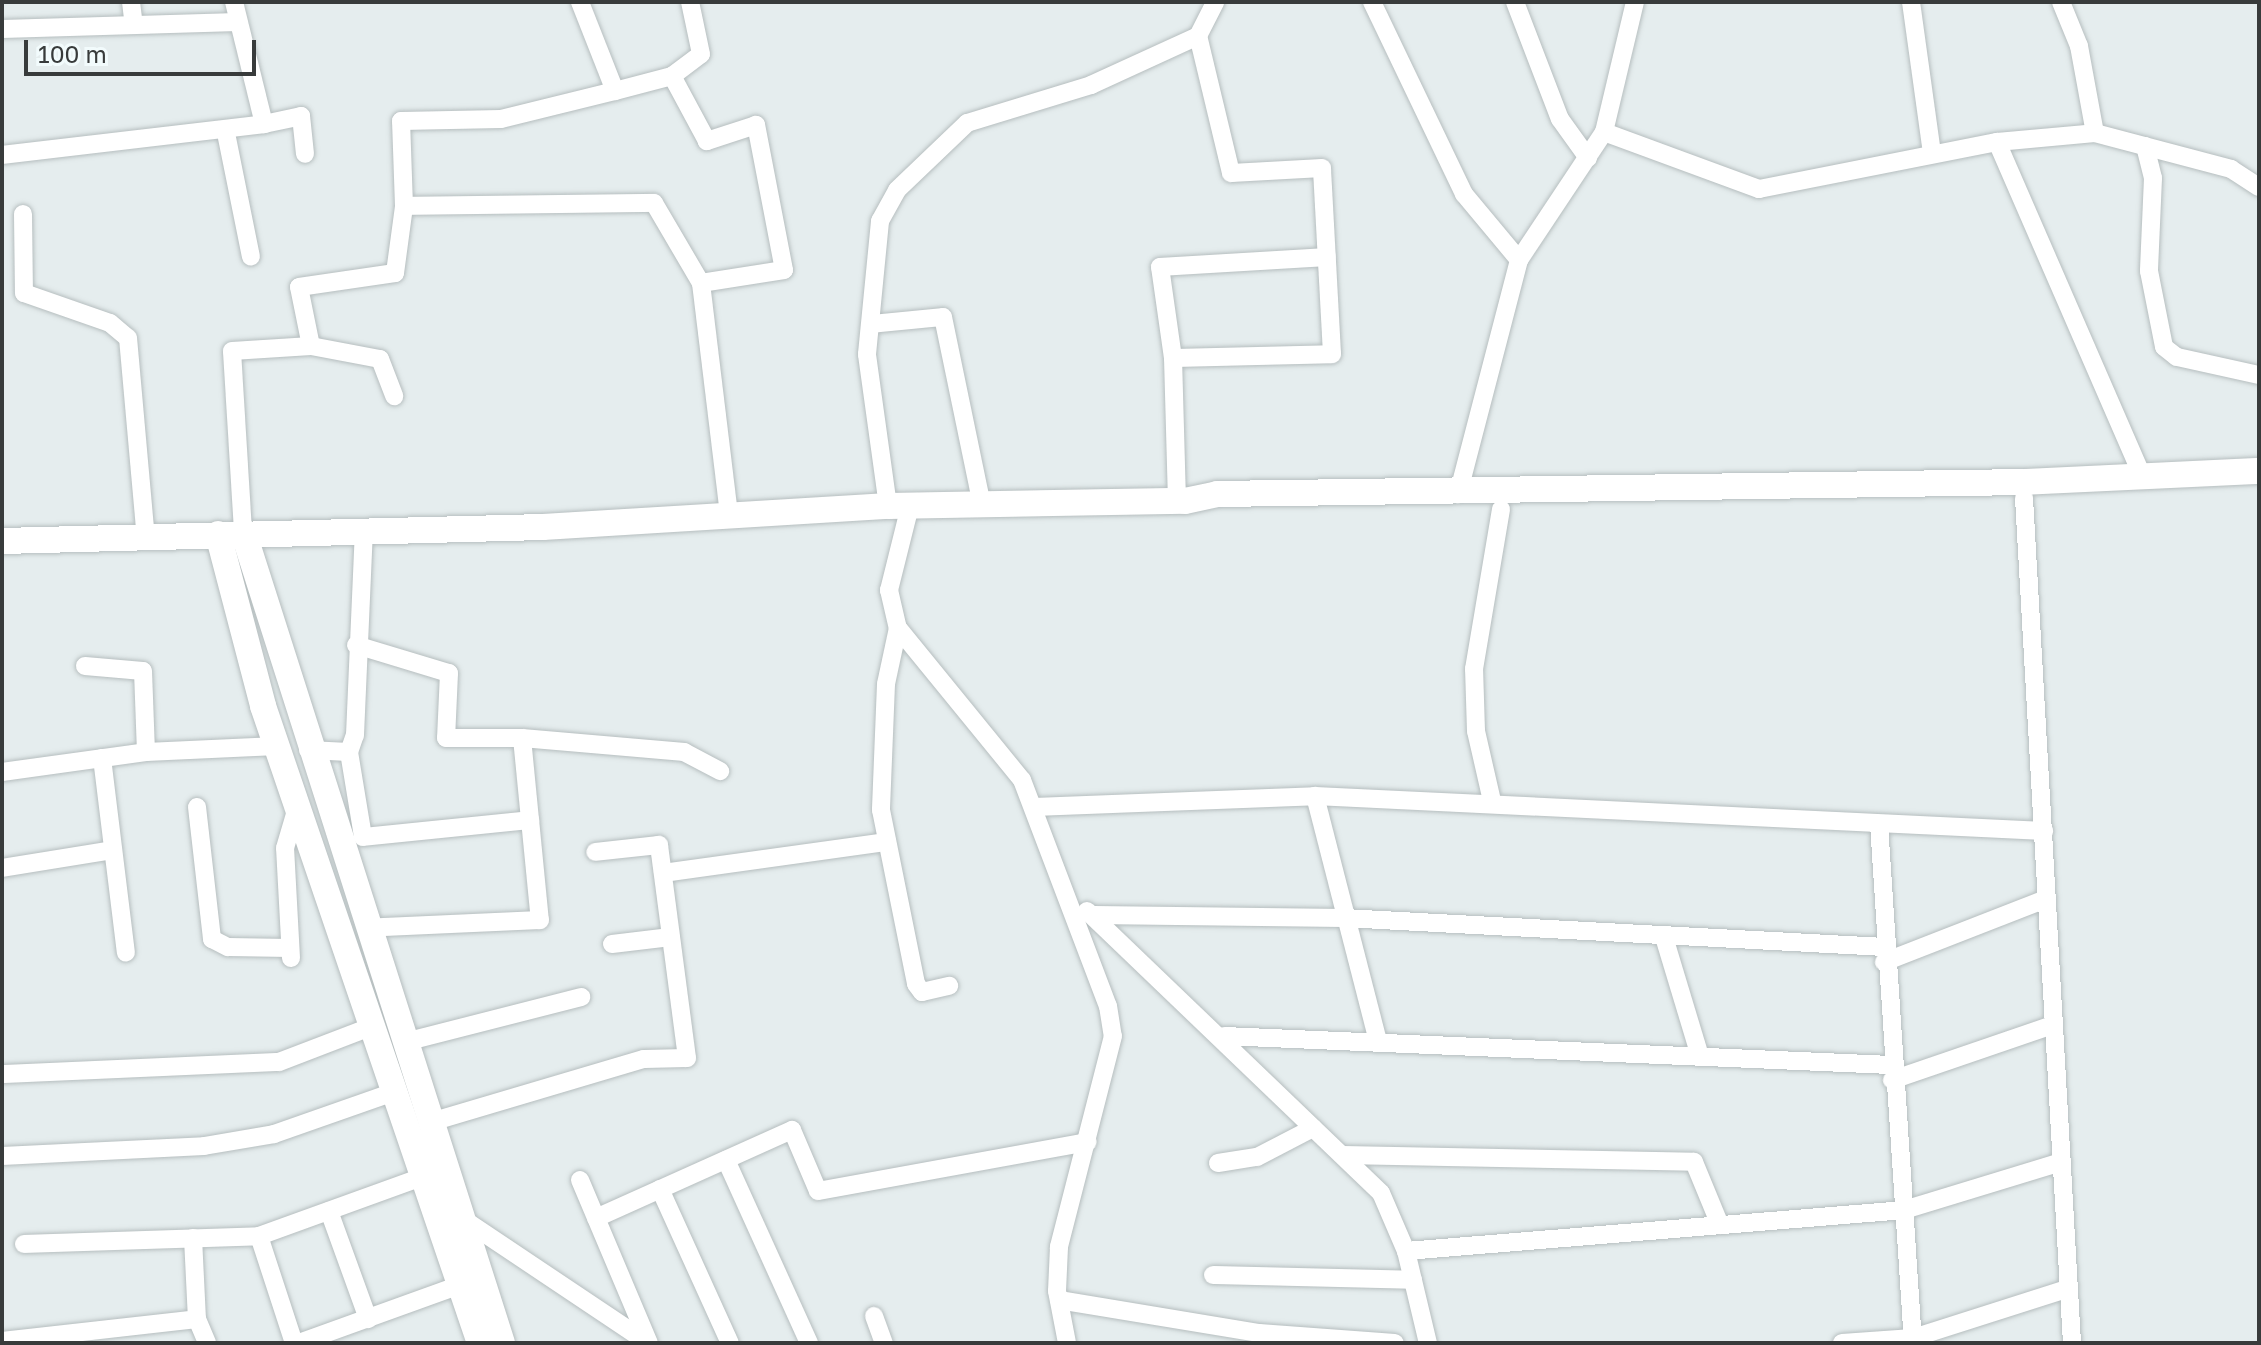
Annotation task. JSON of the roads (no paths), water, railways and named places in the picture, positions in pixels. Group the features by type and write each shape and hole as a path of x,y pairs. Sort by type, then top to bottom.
{"main road":[{"path":"1181,501 1217,510 1501,509 1588,499 2259,471"},
{"path":"2,559 110,558 277,533 729,516 899,506 1181,501 1217,494 1458,494 1588,499 2024,498 2259,487"},
{"path":"2,541 232,538"},
{"path":"232,538 277,746 460,1285 498,1342"},
{"path":"232,538 308,750 405,1042 463,1219 498,1342"}],"street":[{"path":"131,2 134,25"},
{"path":"234,2 264,124"},
{"path":"580,2 615,91"},
{"path":"311,346 299,287 395,273 404,206 401,121 501,119 672,76 701,54 690,2"},
{"path":"949,986 922,992 916,984 881,810 886,684 898,628 889,590 899,506 867,354 880,221 929,154 967,123 1091,85 1198,36 1215,2"},
{"path":"1372,2 1464,194 1519,260"},
{"path":"1515,2 1560,119 1588,158"},
{"path":"1458,494 1519,260 1604,132 1635,2"},
{"path":"1911,2 1932,153"},
{"path":"2061,2 2079,46 2095,133"},
{"path":"2,29 238,22"},
{"path":"1173,358 1332,354 1322,168 1231,173 1198,36"},
{"path":"672,76 707,141 756,125 776,204 784,270 701,283"},
{"path":"2,155 226,133 301,116 305,154"},
{"path":"1604,132 1759,189 1997,142 2095,133 2257,181"},
{"path":"226,133 251,257"},
{"path":"1997,142 2143,477"},
{"path":"2145,146 2153,178 2149,271 2164,347 2177,357 2259,375"},
{"path":"404,206 654,203 701,283 729,516"},
{"path":"23,214 24,293 110,323 128,338 146,539"},
{"path":"1181,501 1173,358 1160,267 1327,257"},
{"path":"871,324 943,317 982,505"},
{"path":"232,538 232,351 311,346 380,359 394,396"},
{"path":"2024,498 2044,831 2050,1026 2072,1343"},
{"path":"1492,801 1476,731 1474,669 1501,509"},
{"path":"364,529 349,752 363,837 530,820"},
{"path":"898,628 977,720 1034,807 1072,901 1113,1036 1059,1247 1059,1300 1067,1343"},
{"path":"356,645 449,673 446,738 522,738 684,752 720,771"},
{"path":"85,666 143,671 146,752"},
{"path":"367,928 540,920 522,738"},
{"path":"2,772 146,752 277,746"},
{"path":"308,750 349,752"},
{"path":"102,758 126,953"},
{"path":"1034,807 1315,796 1492,801 2044,831"},
{"path":"1315,796 1377,1038"},
{"path":"197,807 212,939 228,947 290,954 285,848 298,804"},
{"path":"1879,824 1891,1072 1913,1340"},
{"path":"663,873 887,842"},
{"path":"431,1122 644,1059 687,1058 659,845 595,852"},
{"path":"2,868 113,850"},
{"path":"1094,915 1344,918 1884,954 2046,899"},
{"path":"1072,901 1094,915 1224,1036 1381,1193 1406,1251 1428,1343"},
{"path":"612,944 671,937"},
{"path":"1664,937 1700,1056"},
{"path":"405,1042 581,997"},
{"path":"2,1074 279,1062 373,1026"},
{"path":"1224,1036 1377,1038 1700,1056 1891,1072 2050,1026"},
{"path":"2,1156 204,1146 274,1134 394,1092"},
{"path":"1218,1163 1257,1157 1313,1128"},
{"path":"596,1218 792,1130 818,1191 1088,1142"},
{"path":"1343,1155 1694,1162 1720,1225"},
{"path":"726,1160 809,1343"},
{"path":"1406,1251 1904,1210 2058,1163"},
{"path":"24,1244 259,1236 422,1177"},
{"path":"580,1180 648,1343"},
{"path":"660,1189 730,1343"},
{"path":"329,1211 368,1319"},
{"path":"463,1219 648,1343"},
{"path":"259,1236 296,1343 460,1285"},
{"path":"193,1238 197,1319 207,1343"},
{"path":"1213,1275 1413,1280"},
{"path":"1842,1343 1913,1340 2067,1289"},
{"path":"1059,1300 1259,1333 1395,1343"},
{"path":"874,1316 884,1343"},
{"path":"2,1341 197,1319"}]}
